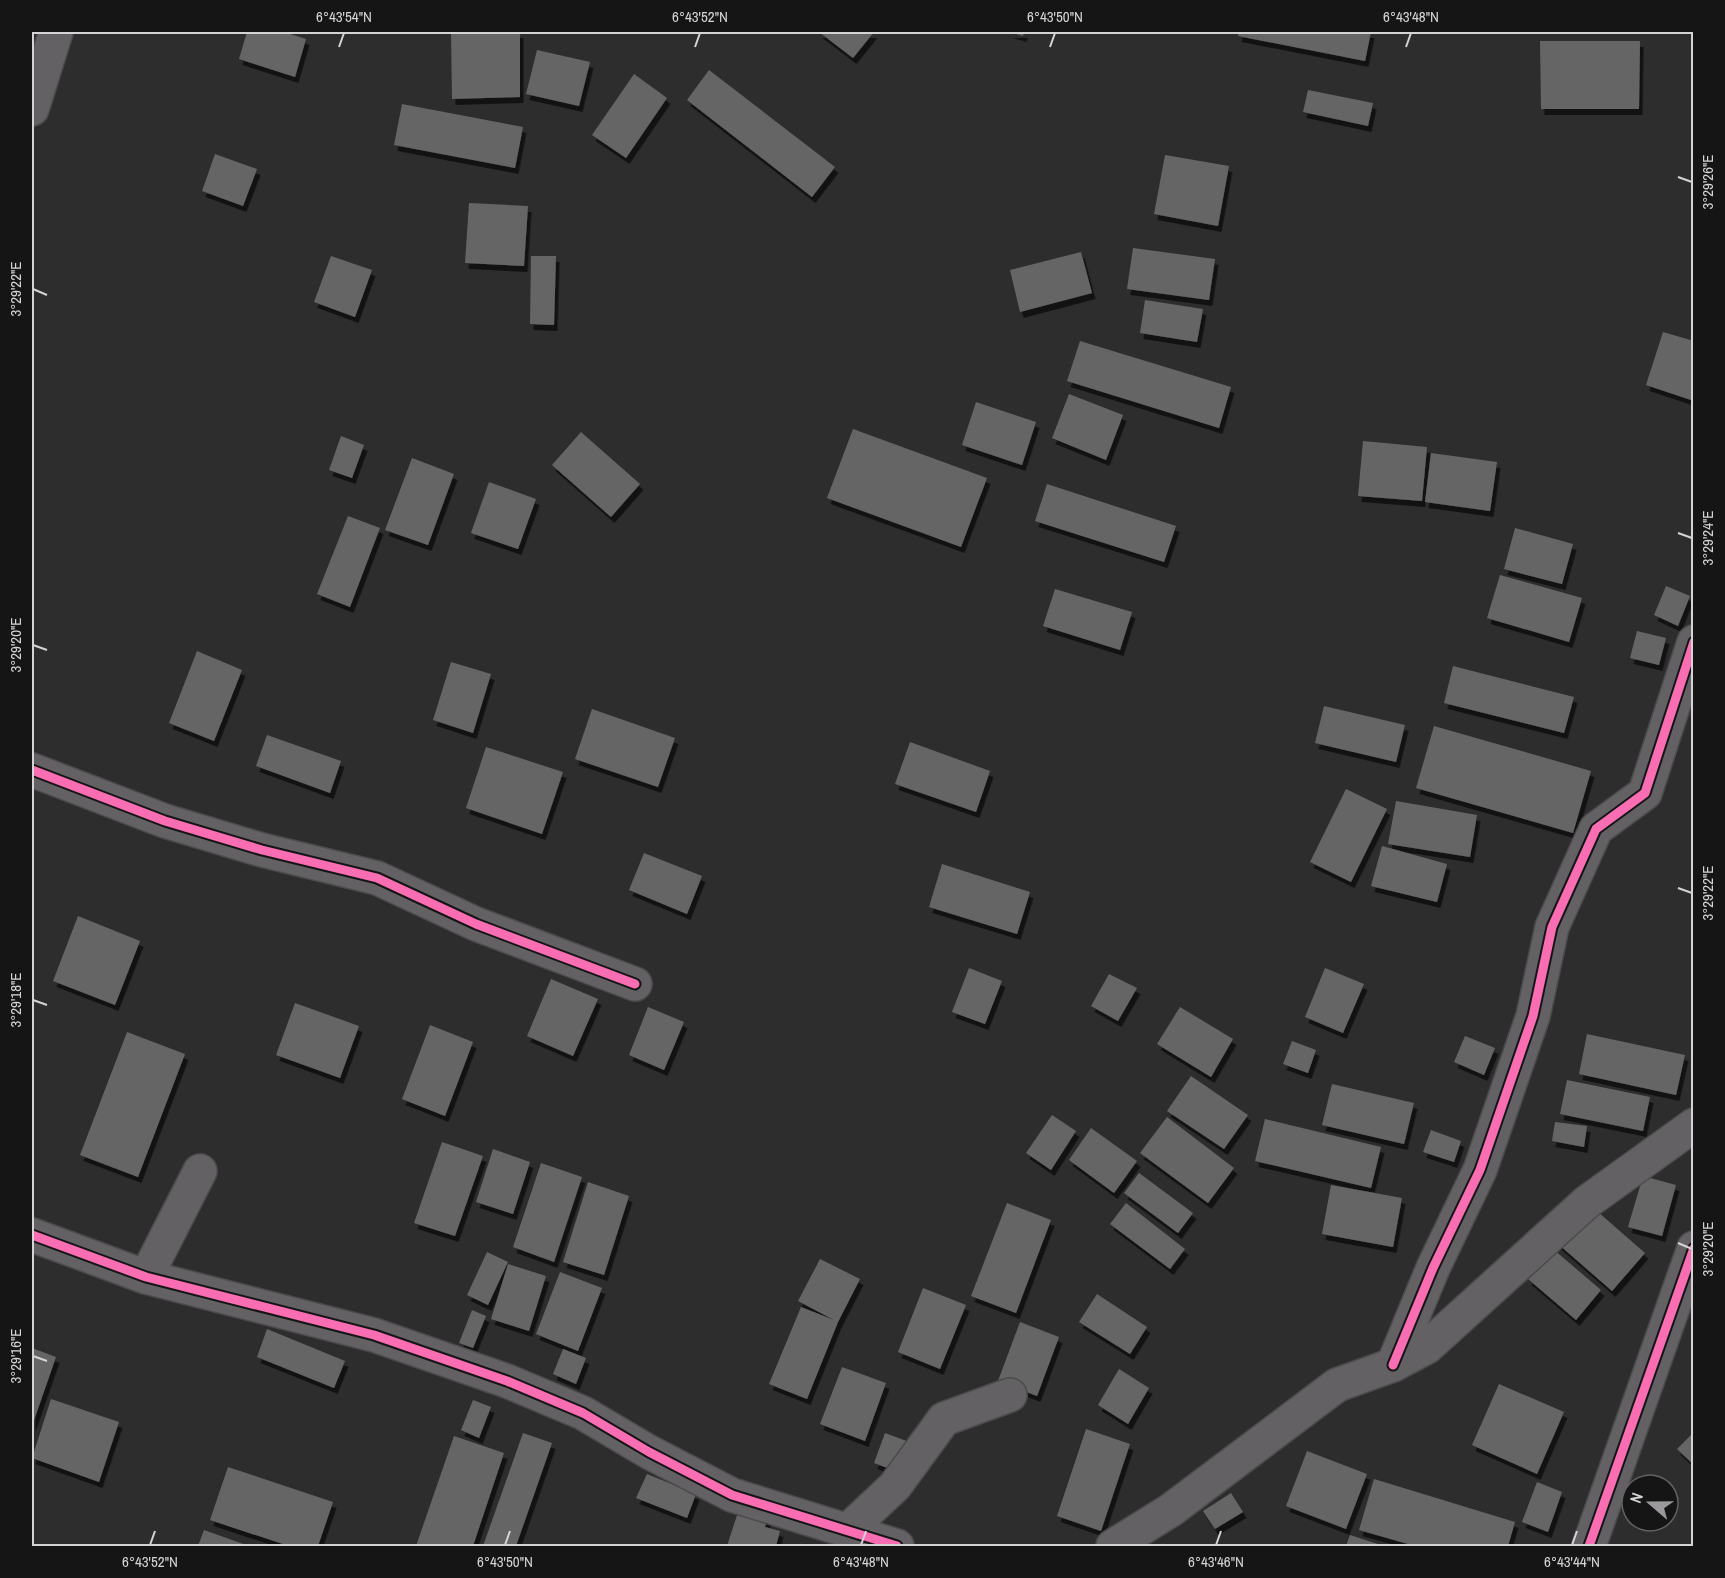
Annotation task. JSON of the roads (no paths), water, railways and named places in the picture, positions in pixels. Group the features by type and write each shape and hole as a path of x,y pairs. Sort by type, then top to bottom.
{"street":[{"path":"32,109 56,32"},
{"path":"1393,1365 1433,1268 1480,1170 1533,1016 1552,927 1596,829 1645,793 1694,642"},
{"path":"32,770 165,822 262,850 376,878 476,924 635,984"},
{"path":"1113,1546 1171,1510 1337,1385 1393,1365 1427,1347 1587,1202 1693,1129"},
{"path":"146,1277 200,1171"},
{"path":"32,1235 146,1277 374,1335 507,1381 583,1413 649,1452 732,1495 897,1546"},
{"path":"1589,1546 1694,1248"},
{"path":"846,1532 895,1486 944,1419 1010,1395"}]}
